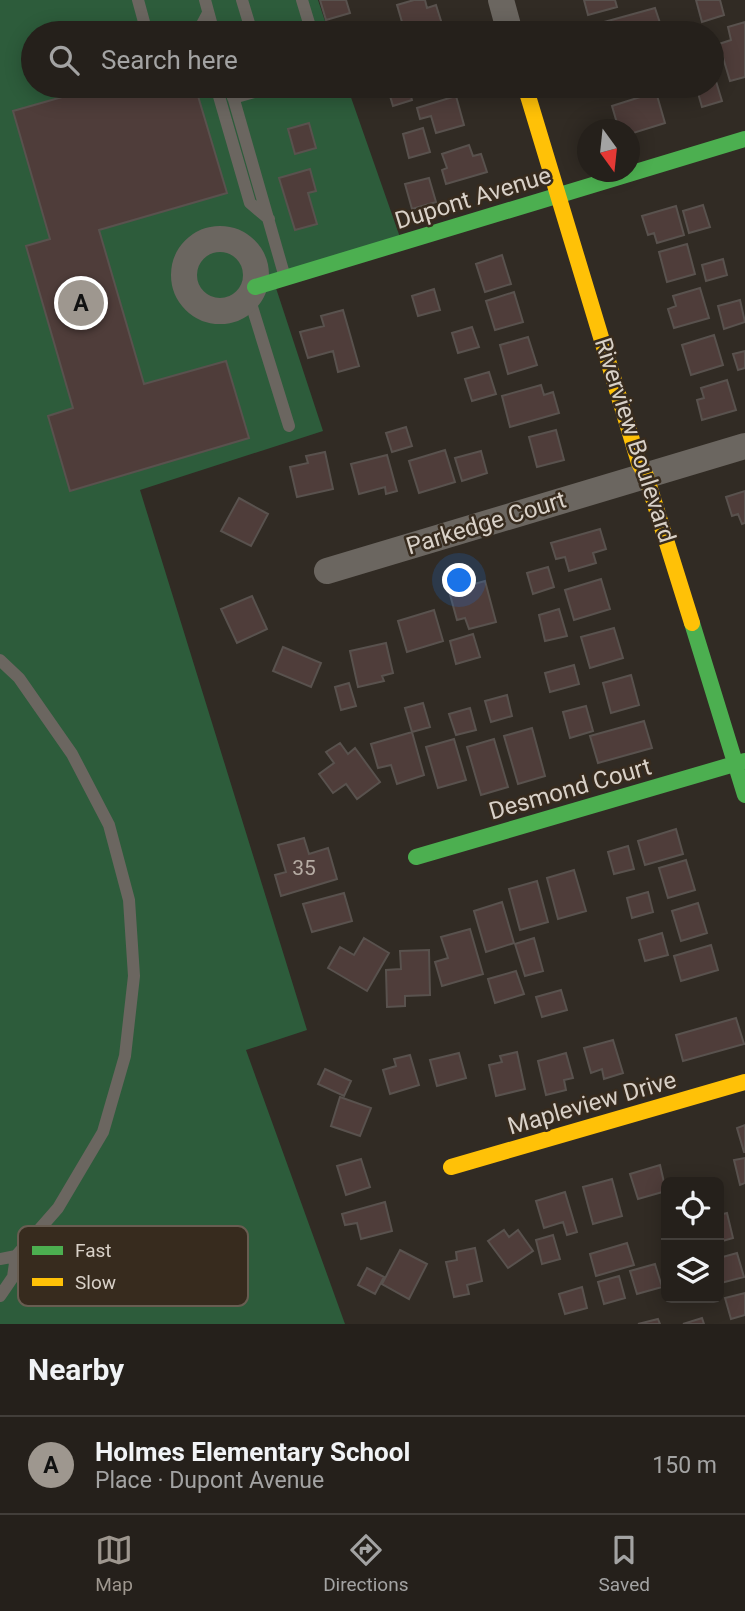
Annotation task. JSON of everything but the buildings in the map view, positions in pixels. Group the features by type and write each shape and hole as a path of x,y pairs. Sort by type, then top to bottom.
{"street":[{"path":"501,0 507,21"},
{"name":"Riverview Boulevard","path":"529,98 639,463 646,476 740,763 745,795"},
{"name":"Dupont Avenue","path":"252,292 286,278 745,139"},
{"name":"Parkedge Court","path":"327,571 745,446"},
{"name":"Desmond Court","path":"416,857 740,763"},
{"name":"Mapleview Drive","path":"451,1167 745,1082"}],"lane":[{"path":"138,0 144,21"},
{"path":"242,0 248,21"},
{"path":"302,0 308,21"},
{"path":"219,98 250,203 268,219"},
{"path":"233,98 286,278"},
{"path":"252,292 289,426"},
{"path":"0,660 19,678 72,754 109,825 129,900 134,976 125,1056 103,1132 58,1208 42,1226"},
{"path":"0,1296 12,1277 18,1253"},
{"path":"0,1259 16,1255"}],"green space":[{"path":"0,0 318,0 325,21 21,21 21,98 351,98 402,243 274,282 323,431 140,490 307,1030 246,1050 345,1324 0,1324"}],"traffic: fast":[{"path":"255,287 745,139"},
{"path":"692,623 745,795"},
{"path":"416,857 745,761"}],"traffic: slow":[{"path":"529,98 639,463 646,476 692,623"},
{"path":"451,1167 745,1082"}],"place":[{"name":"Holmes Elementary School","path":"81,303"}]}
